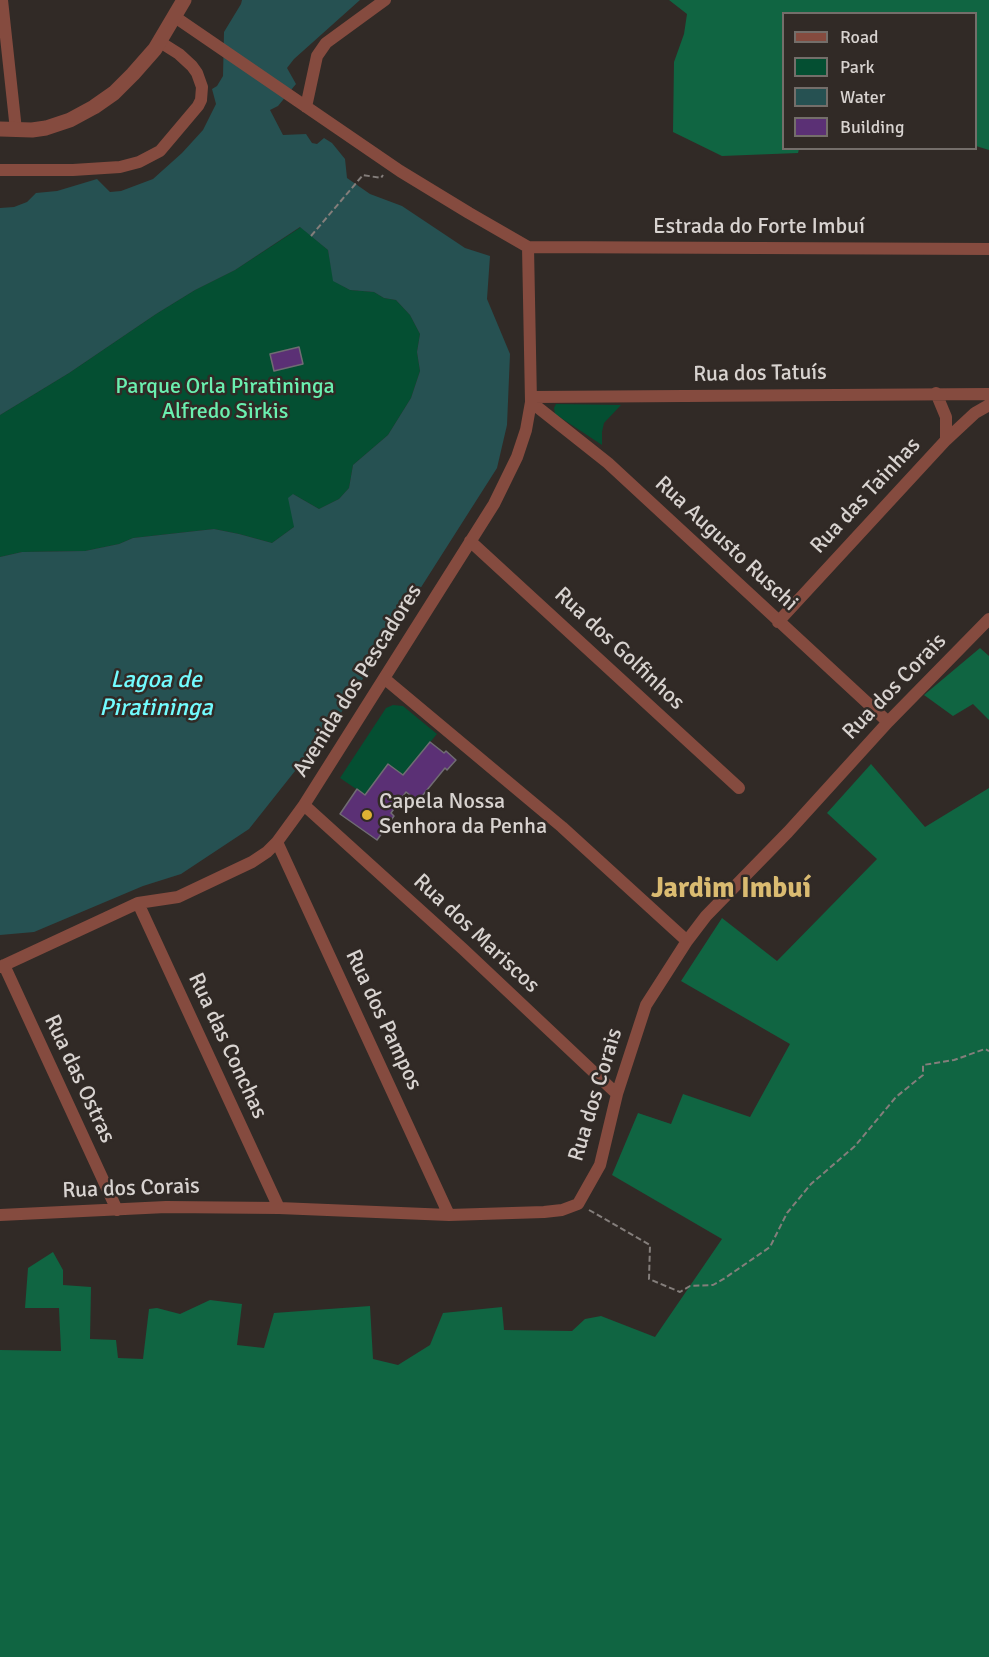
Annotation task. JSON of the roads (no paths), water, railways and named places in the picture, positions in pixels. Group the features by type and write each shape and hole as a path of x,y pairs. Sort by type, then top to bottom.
{"street":[{"path":"2,0 8,129 46,128 70,120 114,93 160,42 184,0"},
{"path":"306,107 318,56 326,43 385,0"},
{"path":"175,17 400,171 528,247"},
{"path":"0,170 73,170 120,167 139,162 160,151 198,106 202,87 192,66 160,42"},
{"name":"Estrada do Forte Imbuí","path":"528,247 988,252"},
{"name":"Avenida dos Pescadores","path":"2,966 138,903 178,897 252,862 277,842 304,805 385,679 494,504 516,457 526,430 532,400 528,247"},
{"path":"936,393 946,417 946,440"},
{"name":"Rua dos Tatuís","path":"532,400 989,394"},
{"name":"Rua Augusto Ruschi","path":"532,400 608,463 888,722"},
{"name":"Rua das Tainhas","path":"778,622 946,440 975,413 989,405"},
{"name":"Rua dos Golfinhos","path":"470,541 739,788"},
{"name":"Rua dos Corais","path":"0,1215 166,1208 279,1208 449,1215 544,1212 562,1210 578,1204 600,1165 617,1094 646,1005 687,941 706,916 788,832 888,722 989,619"},
{"path":"385,679 562,827 687,941"},
{"name":"Rua dos Mariscos","path":"304,805 617,1094"},
{"name":"Rua dos Pampos","path":"277,842 449,1215"},
{"name":"Rua das Conchas","path":"138,903 279,1208"},
{"name":"Rua das Ostras","path":"2,966 117,1210"}],"water":[{"name":"Lagoa de Piratininga","path":"242,0 360,0 294,59 287,68 296,84 278,106 270,110 283,135 306,134 312,143 317,144 324,138 332,143 345,159 347,178 370,194 402,206 465,248 490,256 487,299 510,354 507,425 497,468 341,713 249,829 181,874 143,886 34,932 0,935 0,557 22,552 85,551 119,544 133,538 214,529 272,543 294,527 288,498 293,494 319,509 339,499 349,488 353,465 388,435 411,398 420,371 417,352 420,334 410,315 396,300 384,298 374,292 350,290 333,281 328,250 300,227 235,270 195,290 156,314 69,373 0,415 0,208 14,207 27,202 36,193 57,191 97,179 110,192 121,191 153,179 203,130 216,104 212,89 217,86 223,76 224,32"}],"place":[{"name":"Capela Nossa Senhora da Penha","path":"367,815"}],"district":[{"name":"Jardim Imbuí","path":"731,890"}],"park label":[{"name":"Parque Orla Piratininga Alfredo Sirkis","path":"225,400"}]}
